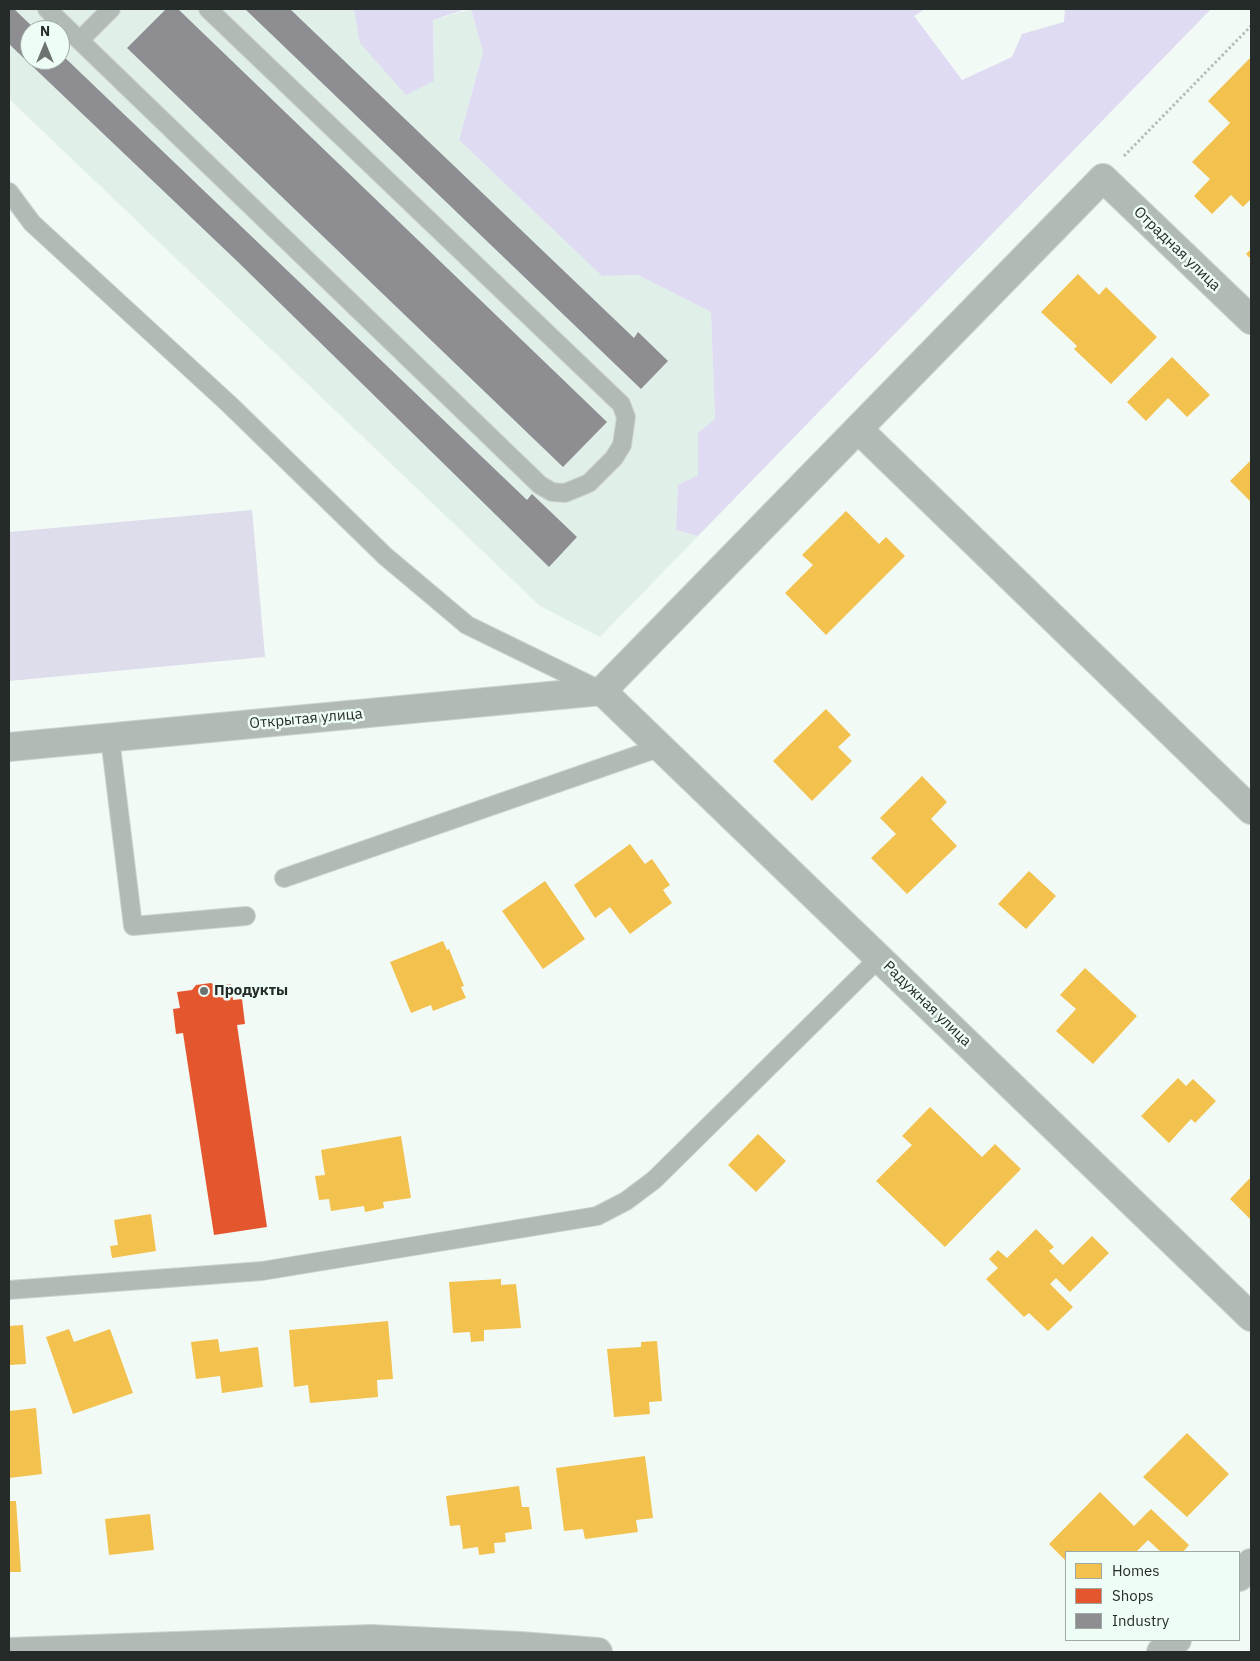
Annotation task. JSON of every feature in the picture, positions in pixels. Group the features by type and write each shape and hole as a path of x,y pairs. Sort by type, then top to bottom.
{"street":[{"name":"Отрадная улица","path":"1103,178 1251,320"},
{"path":"602,691 1103,178"},
{"path":"858,429 1251,810"},
{"name":"Открытая улица","path":"9,747 602,691"},
{"name":"Радужная улица","path":"602,691 1251,1317"},
{"path":"1240,1575 1251,1563"},
{"path":"9,1652 371,1639 520,1646 598,1652"},
{"path":"1161,1652 1176,1641"}],"lane":[{"path":"47,9 540,485 552,492 565,493 588,483 614,458 622,445 626,417 621,404 208,9"},
{"path":"80,40 111,9"},
{"path":"9,192 32,222 223,399 385,556 467,625 602,691"},
{"path":"110,738 133,926 246,916"},
{"path":"284,878 661,748"},
{"path":"9,1290 262,1271 597,1216 626,1201 654,1180 879,958"}],"path":[{"path":"1103,178 1251,26"}],"shaded area":[{"path":"9,9 354,9 434,81 433,20 471,9 483,52 459,140 602,276 638,275 711,312 715,419 698,433 698,475 678,485 676,530 698,536 600,637 540,606 9,99"},
{"path":"354,9 466,9 433,20 434,81 406,95 360,43"},
{"path":"471,9 925,9 914,16 962,80 1012,57 1022,34 1064,22 1065,9 1211,9 698,536 676,530 678,485 698,475 698,433 715,419 711,312 638,275 602,276 459,140 483,52"},
{"path":"252,510 265,657 9,681 9,532"}],"building: Homes":[{"path":"1251,57 1251,199 1243,207 1231,195 1212,214 1194,196 1210,179 1192,162 1230,123 1208,101"},
{"path":"1251,249 1251,259 1246,254"},
{"path":"1078,274 1099,295 1106,287 1157,337 1111,384 1074,349 1077,346 1041,312"},
{"path":"1172,357 1210,395 1187,417 1168,398 1146,421 1127,402"},
{"path":"1251,460 1251,502 1230,481"},
{"path":"846,511 879,544 886,537 905,556 826,635 785,593 813,565 802,555"},
{"path":"826,709 851,735 838,747 852,761 812,801 773,761"},
{"path":"922,776 947,802 931,819 957,846 907,894 871,858 896,834 880,818"},
{"path":"630,844 645,864 652,859 670,885 663,890 672,903 630,934 610,907 595,918 574,885"},
{"path":"1029,871 1056,896 1026,929 998,904"},
{"path":"545,881 585,939 543,969 502,911"},
{"path":"443,941 447,950 449,949 464,986 461,987 466,998 433,1011 431,1005 411,1013 390,962"},
{"path":"1085,968 1137,1016 1093,1064 1056,1031 1076,1009 1060,995"},
{"path":"1178,1078 1186,1086 1193,1079 1216,1101 1195,1123 1191,1119 1169,1143 1141,1116"},
{"path":"930,1107 982,1157 995,1144 1021,1169 945,1247 876,1181 912,1145 902,1136"},
{"path":"758,1134 786,1161 756,1192 728,1165"},
{"path":"401,1136 411,1198 383,1202 384,1208 365,1212 364,1206 331,1211 329,1199 319,1200 315,1176 325,1175 321,1150"},
{"path":"1251,1177 1251,1220 1230,1199"},
{"path":"151,1214 156,1251 112,1258 110,1246 118,1245 114,1220"},
{"path":"1036,1229 1054,1247 1049,1251 1063,1265 1092,1236 1109,1253 1070,1292 1056,1278 1050,1284 1073,1307 1048,1331 1029,1313 1024,1317 986,1279 998,1268 989,1259 998,1250 1007,1258"},
{"path":"501,1279 501,1285 516,1284 521,1328 484,1330 484,1341 471,1342 470,1332 453,1333 449,1282"},
{"path":"388,1321 393,1379 377,1380 378,1397 310,1403 308,1385 294,1387 289,1330"},
{"path":"23,1325 26,1364 9,1365 9,1326"},
{"path":"69,1329 74,1342 110,1329 133,1393 73,1414 46,1337"},
{"path":"218,1339 220,1352 258,1347 263,1387 222,1393 220,1376 196,1379 191,1342"},
{"path":"657,1341 662,1401 649,1402 650,1414 614,1417 607,1349 641,1347 641,1342"},
{"path":"36,1408 42,1474 9,1478 9,1411"},
{"path":"1187,1433 1229,1474 1187,1517 1143,1477"},
{"path":"645,1456 653,1518 636,1520 638,1532 585,1539 583,1529 564,1531 556,1468"},
{"path":"519,1486 522,1507 529,1507 532,1529 505,1533 506,1542 494,1543 495,1553 479,1555 478,1547 463,1549 460,1525 450,1526 446,1496"},
{"path":"1100,1492 1134,1526 1151,1509 1189,1545 1184,1551 1160,1551 1148,1540 1137,1551 1065,1551 1065,1560 1049,1544"},
{"path":"9,1501 16,1501 21,1572 9,1572"},
{"path":"150,1514 154,1550 109,1555 105,1519"}],"building: Shops":[{"path":"211,983 216,986 231,984 233,1000 242,999 245,1024 237,1025 267,1227 214,1235 183,1033 176,1034 173,1009 180,1008 177,992 192,990 196,985"}],"building: Industry":[{"path":"9,9 14,9 26,20 20,20 20,54 9,44"},
{"path":"166,9 178,9 607,422 563,467 127,48"},
{"path":"245,9 290,9 634,338 638,332 668,361 641,389"},
{"path":"70,63 527,500 532,494 577,537 549,567 238,262 36,70 70,70"}],"place":[{"name":"Продукты","path":"204,991"}]}
